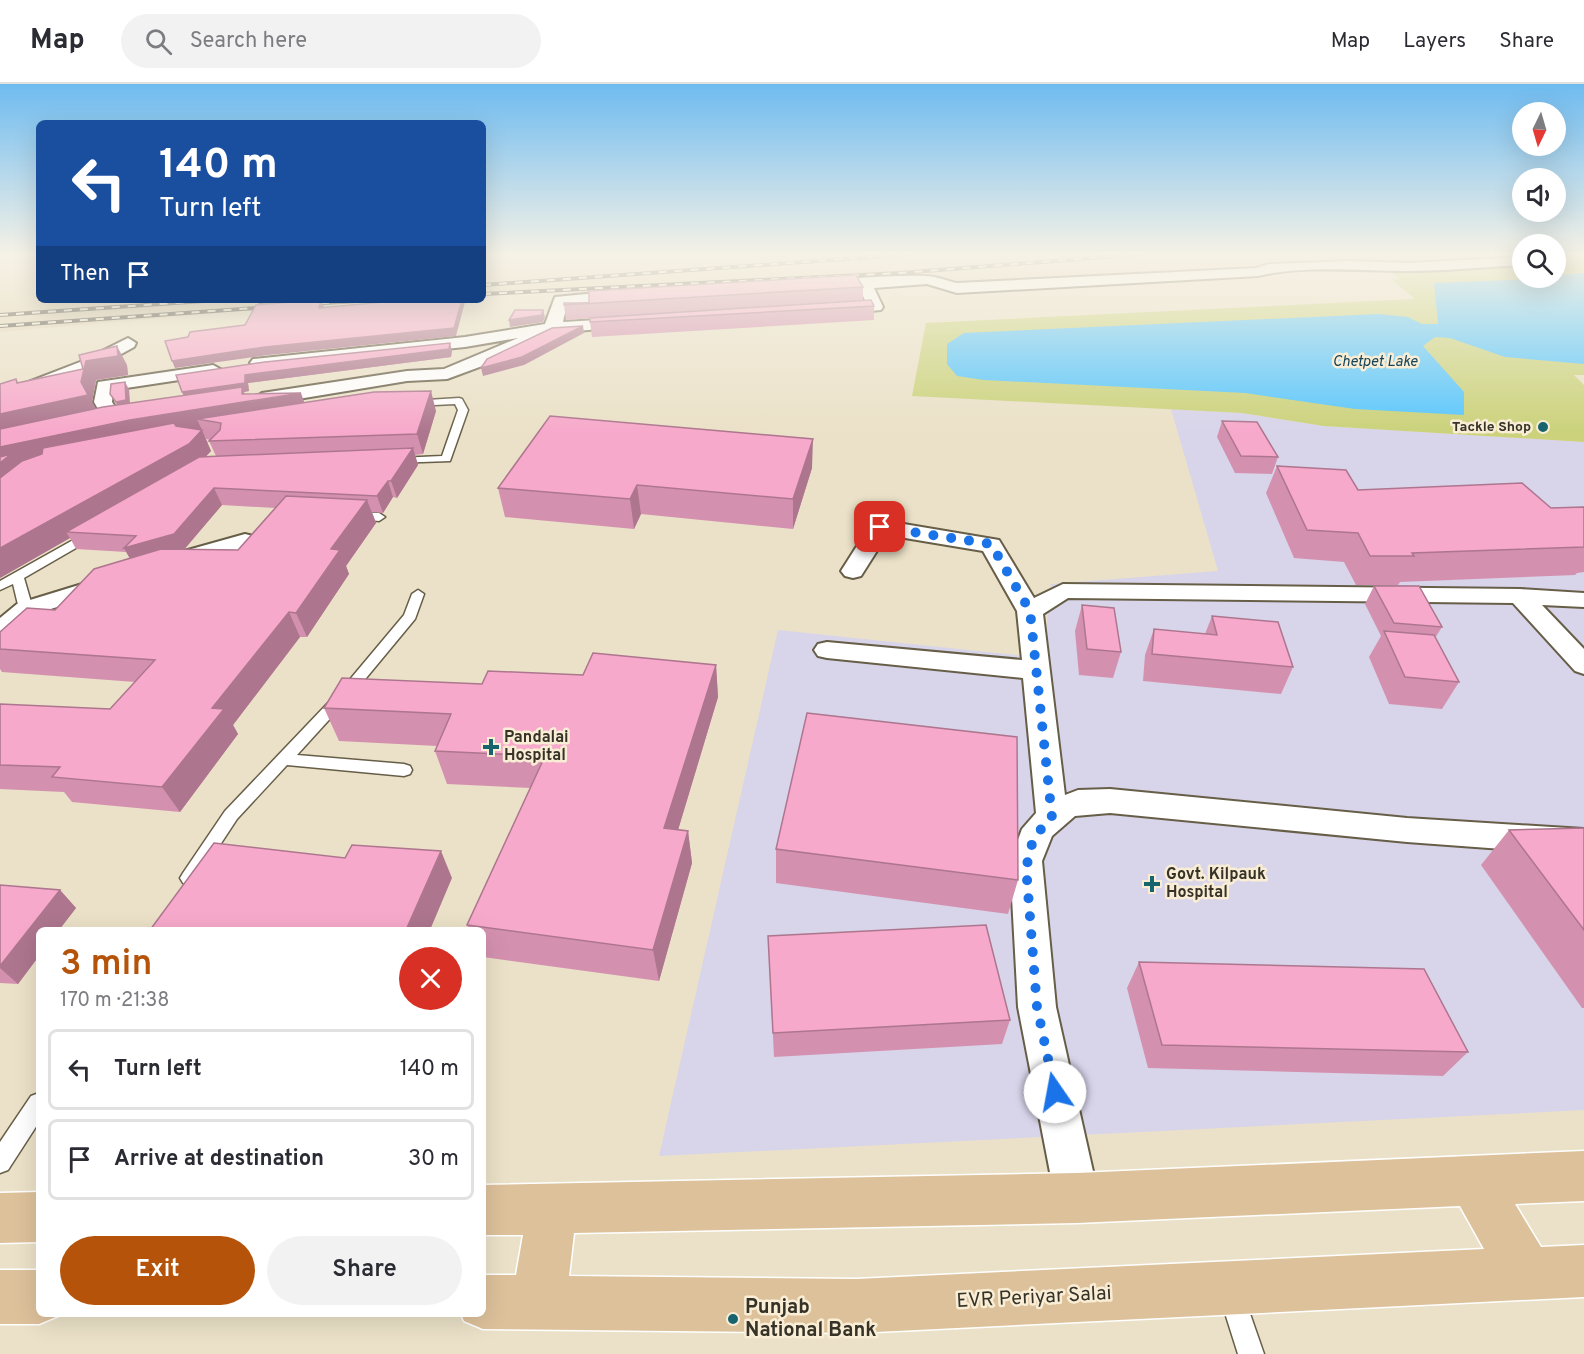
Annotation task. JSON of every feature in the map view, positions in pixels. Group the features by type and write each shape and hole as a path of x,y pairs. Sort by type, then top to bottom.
{"main road":[{"path":"486,1210 1077,1198 1584,1176"},
{"path":"1473,1181 1528,1274"},
{"path":"539,1302 552,1209"},
{"path":"0,1218 36,1217"},
{"name":"EVR Periyar Salai","path":"486,1302 856,1306 1584,1271"},
{"path":"0,1297 36,1297"}],"street":[{"path":"242,402 407,376 447,374 506,351 550,328 555,324 557,313"},
{"path":"113,419 103,402 104,386 239,366 465,342 550,328 643,322"},
{"path":"0,400 86,366 129,343"},
{"path":"80,407 103,402"},
{"path":"90,424 137,416"},
{"path":"853,571 880,527 991,544 1030,611 1052,818"},
{"path":"158,567 249,539"},
{"path":"0,631 26,609 125,577"},
{"path":"1030,611 1063,591 1520,596 1584,600"},
{"path":"1520,596 1584,664"},
{"path":"827,650 1036,670"},
{"path":"1077,1198 1037,1007 1026,861 1031,845 1041,827 1064,808 1078,802 1110,801 1407,830 1584,842"}],"lane":[{"path":"387,461 446,459 463,410 459,401 400,405"},
{"path":"336,515 379,517"},
{"path":"0,586 18,578 100,529"},
{"path":"18,578 26,609"},
{"path":"180,892 231,815 352,686 410,616 418,594"},
{"path":"283,759 404,770"},
{"path":"0,1162 36,1108"},
{"path":"1229,1288 1251,1354"}],"shaded area":[{"path":"0,313 212,313 0,332"},
{"name":"Govt. Kilpauk Hospital","path":"1171,409 1242,413 1324,426 1584,442 1584,1110 659,1156 778,630 1043,658 1051,584 1218,571"}],"green space":[{"path":"1124,313 1584,313 1584,375 1574,375 1584,385 1584,442 1324,426 1242,413 912,396 926,323"}],"water":[{"name":"Chetpet Lake","path":"1437,313 1584,313 1584,364 1505,357 1450,338 1435,337 1423,346 1464,392 1464,415 1355,409 1245,393 984,380 957,376 947,364 947,344 964,333 1378,314 1408,317 1422,324 1438,324"}],"building":[{"path":"251,313 458,313 454,328 265,347 172,361 165,341 188,337 190,332 245,325"},
{"path":"513,313 542,313 542,315 509,320"},
{"path":"664,313 745,313 590,322 590,318"},
{"path":"583,326 522,357 481,368 487,359 552,328"},
{"path":"450,343 449,349 245,375 245,383 182,392 176,375 265,362"},
{"path":"117,346 118,356 86,361 81,382 88,395 0,414 0,384 16,379 17,383 83,369 79,355"},
{"path":"125,382 126,400 116,402 110,394 111,384"},
{"path":"242,387 242,394 301,393 130,420 0,447 0,429 103,407"},
{"path":"431,391 417,434 209,441 220,430 221,423 197,419 374,392"},
{"path":"550,416 813,439 793,499 637,485 630,499 498,488"},
{"path":"1222,421 1257,422 1278,457 1241,456"},
{"path":"174,423 176,426 202,430 189,444 0,548 0,478 22,461 42,454 43,448"},
{"path":"413,448 391,481 388,481 377,496 214,488 174,534 124,548 136,536 66,532 199,457"},
{"path":"11,454 0,463 0,457"},
{"path":"1277,466 1346,470 1358,490 1522,483 1551,508 1584,507 1584,547 1412,553 1414,556 1370,556 1358,533 1307,530"},
{"path":"286,496 367,500 331,549 340,550 296,613 289,612 212,708 224,709 162,787 52,777 60,767 0,765 0,704 110,709 155,660 0,649 0,632 27,608 55,610 94,569 161,549 238,550"},
{"path":"1374,586 1419,586 1442,627 1394,623"},
{"path":"1082,605 1114,608 1121,652 1087,649"},
{"path":"1212,616 1278,622 1293,667 1152,654 1154,629 1217,635"},
{"path":"1384,631 1434,635 1459,682 1405,677"},
{"path":"593,653 716,665 664,828 688,831 653,950 467,925 545,756 435,751 451,714 324,708 342,678 482,684 488,671 583,675"},
{"path":"807,713 1017,737 1018,880 776,849"},
{"path":"1584,828 1584,930 1509,830"},
{"path":"214,843 345,858 352,845 441,851 407,927 152,927"},
{"path":"0,885 60,890 0,966"},
{"path":"986,925 1010,1020 773,1033 768,936"},
{"path":"1139,962 1424,969 1468,1052 1162,1045"}],"railway":[{"path":"0,315 25,313"},
{"path":"0,326 180,313"}],"place":[{"name":"Tackle Shop","path":"1543,427"},
{"name":"Pandalai Hospital","path":"491,747"},
{"name":"Govt. Kilpauk Hospital","path":"1152,884"},
{"name":"Punjab National Bank","path":"733,1319"}],"route":[{"path":"880,527 991,544 1030,611 1052,818 1033,838 1026,861 1037,1007 1055,1092"}]}
